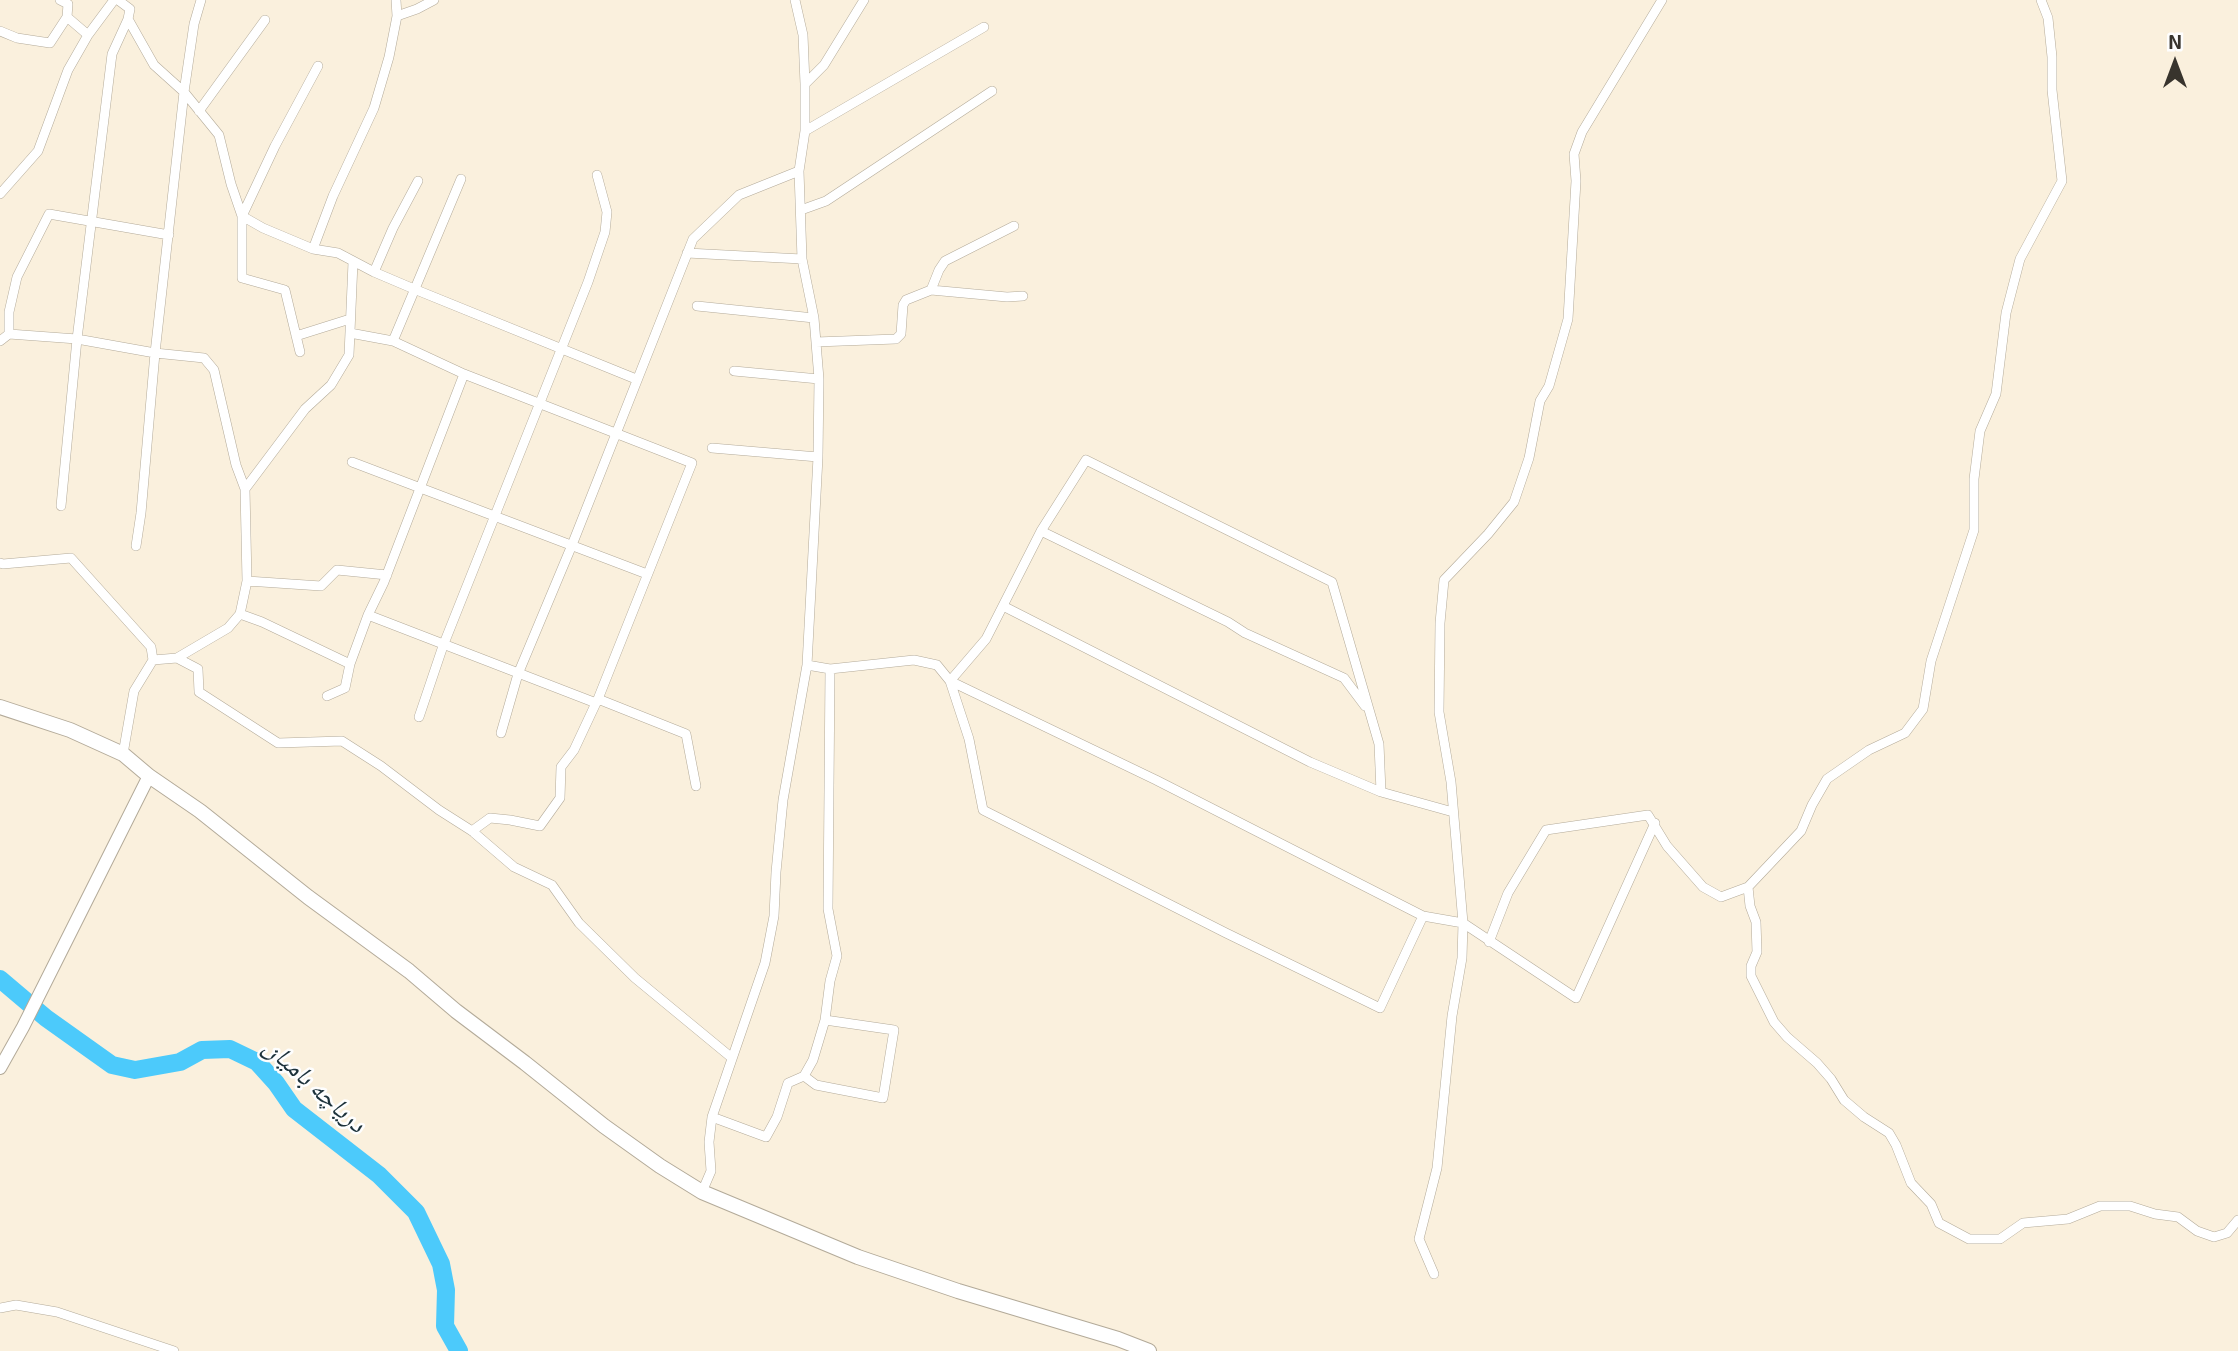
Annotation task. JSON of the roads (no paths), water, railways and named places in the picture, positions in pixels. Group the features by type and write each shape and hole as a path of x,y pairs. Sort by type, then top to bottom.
{"main road":[{"path":"0,707 70,730 123,754 409,971 604,1126 702,1192 858,1257 1149,1351"},
{"path":"0,1068 149,776"}],"street":[{"path":"0,194 38,151 68,70 88,35 116,0 130,9 113,54 90,222 61,506"},
{"path":"136,546 184,92 194,24 201,0"},
{"path":"313,249 333,196 374,108 389,57 397,16 396,0"},
{"path":"397,16 434,0"},
{"path":"702,1192 710,1171 712,1117 765,963 774,916 783,800 807,665 818,457 819,379 814,318 802,259 799,172 805,131 805,84 803,35 795,0"},
{"path":"805,84 824,65 864,0"},
{"path":"1434,1274 1419,1239 1437,1168 1452,1016 1462,958 1463,923 1451,782 1439,712 1440,623 1444,580 1514,502 1529,458 1540,401 1549,386 1568,319 1576,181 1574,155 1582,132 1662,0"},
{"path":"1489,942 1507,894 1546,830 1648,815 1667,846 1703,887 1721,897 1748,887 1801,831 1827,779 1869,750 1905,733 1923,709 1931,661 1974,530 1974,479 1980,431 1996,394 2006,313 2020,259 2062,181 2052,90 2048,18 2041,0"},
{"path":"0,31 17,38 50,43 67,17 66,1"},
{"path":"67,17 88,35"},
{"path":"128,19 154,65 184,92 219,135 242,216 242,278 285,290 300,352"},
{"path":"199,111 265,20"},
{"path":"805,131 984,27"},
{"path":"242,216 317,66"},
{"path":"801,210 826,201 992,91"},
{"path":"501,733 518,674 617,434 636,379 693,239 739,195 799,172"},
{"path":"419,717 443,646 588,282 605,232 607,212 597,175"},
{"path":"393,341 461,178"},
{"path":"374,272 418,181"},
{"path":"9,334 9,312 17,278 49,214 169,235"},
{"path":"242,216 313,249 338,253 414,289 636,379"},
{"path":"931,290 945,261 1014,226"},
{"path":"687,253 802,259"},
{"path":"245,489 305,409 331,385 349,355 353,262"},
{"path":"816,342 896,339 901,334 903,305 906,300 931,290 1023,296"},
{"path":"697,306 814,318"},
{"path":"296,337 350,320"},
{"path":"350,333 393,341 464,374 692,463 597,701 574,750 561,767 560,798 540,827 490,818 472,831"},
{"path":"0,341 9,334 77,339 155,353 204,358 214,370 236,465 245,489 247,581 240,614 228,628 177,658 153,660"},
{"path":"734,370 819,379"},
{"path":"327,696 345,688 350,664 368,615 387,575 464,374"},
{"path":"712,448 818,457"},
{"path":"950,681 986,639 1041,531 1086,460 1332,582 1379,744 1381,792"},
{"path":"352,462 648,574"},
{"path":"1041,531 1245,633 1345,678 1370,714"},
{"path":"0,563 71,558 151,648 153,660 134,691 123,754"},
{"path":"247,581 321,586 337,570 387,575"},
{"path":"1003,606 1310,762 1381,792 1453,812"},
{"path":"240,614 350,664"},
{"path":"368,615 443,646 686,734 696,786"},
{"path":"177,658 198,669 199,692 278,743 342,741 472,831 514,867 552,886 579,923 635,978 732,1058"},
{"path":"807,665 830,669 914,660 937,665 950,681 968,739 983,810 1380,1008 1423,916"},
{"path":"712,1117 766,1137 777,1117 788,1083 804,1076 813,1060 825,1020 836,956 828,909 830,669"},
{"path":"950,681 1156,780 1423,916 1463,923 1576,998 1654,823"},
{"path":"1748,887 1750,906 1756,922 1757,952 1751,966 1751,976 1774,1022 1817,1063 1844,1100 1889,1133 1911,1183 1931,1204 1939,1223 1969,1239 2000,1239 2023,1223 2068,1219 2100,1206 2130,1206 2155,1214 2178,1217 2197,1231 2214,1237 2227,1234 2238,1220"},
{"path":"804,1076 816,1084 883,1098 894,1030 825,1020"},
{"path":"0,1308 16,1305 57,1312 174,1351"}],"waterway":[{"name":"دریاچه بامیان","path":"0,979 46,1018 112,1065 135,1070 180,1062 202,1050 230,1049 257,1062 294,1109 379,1175 416,1212 441,1264 446,1290 445,1326 459,1351"}]}
